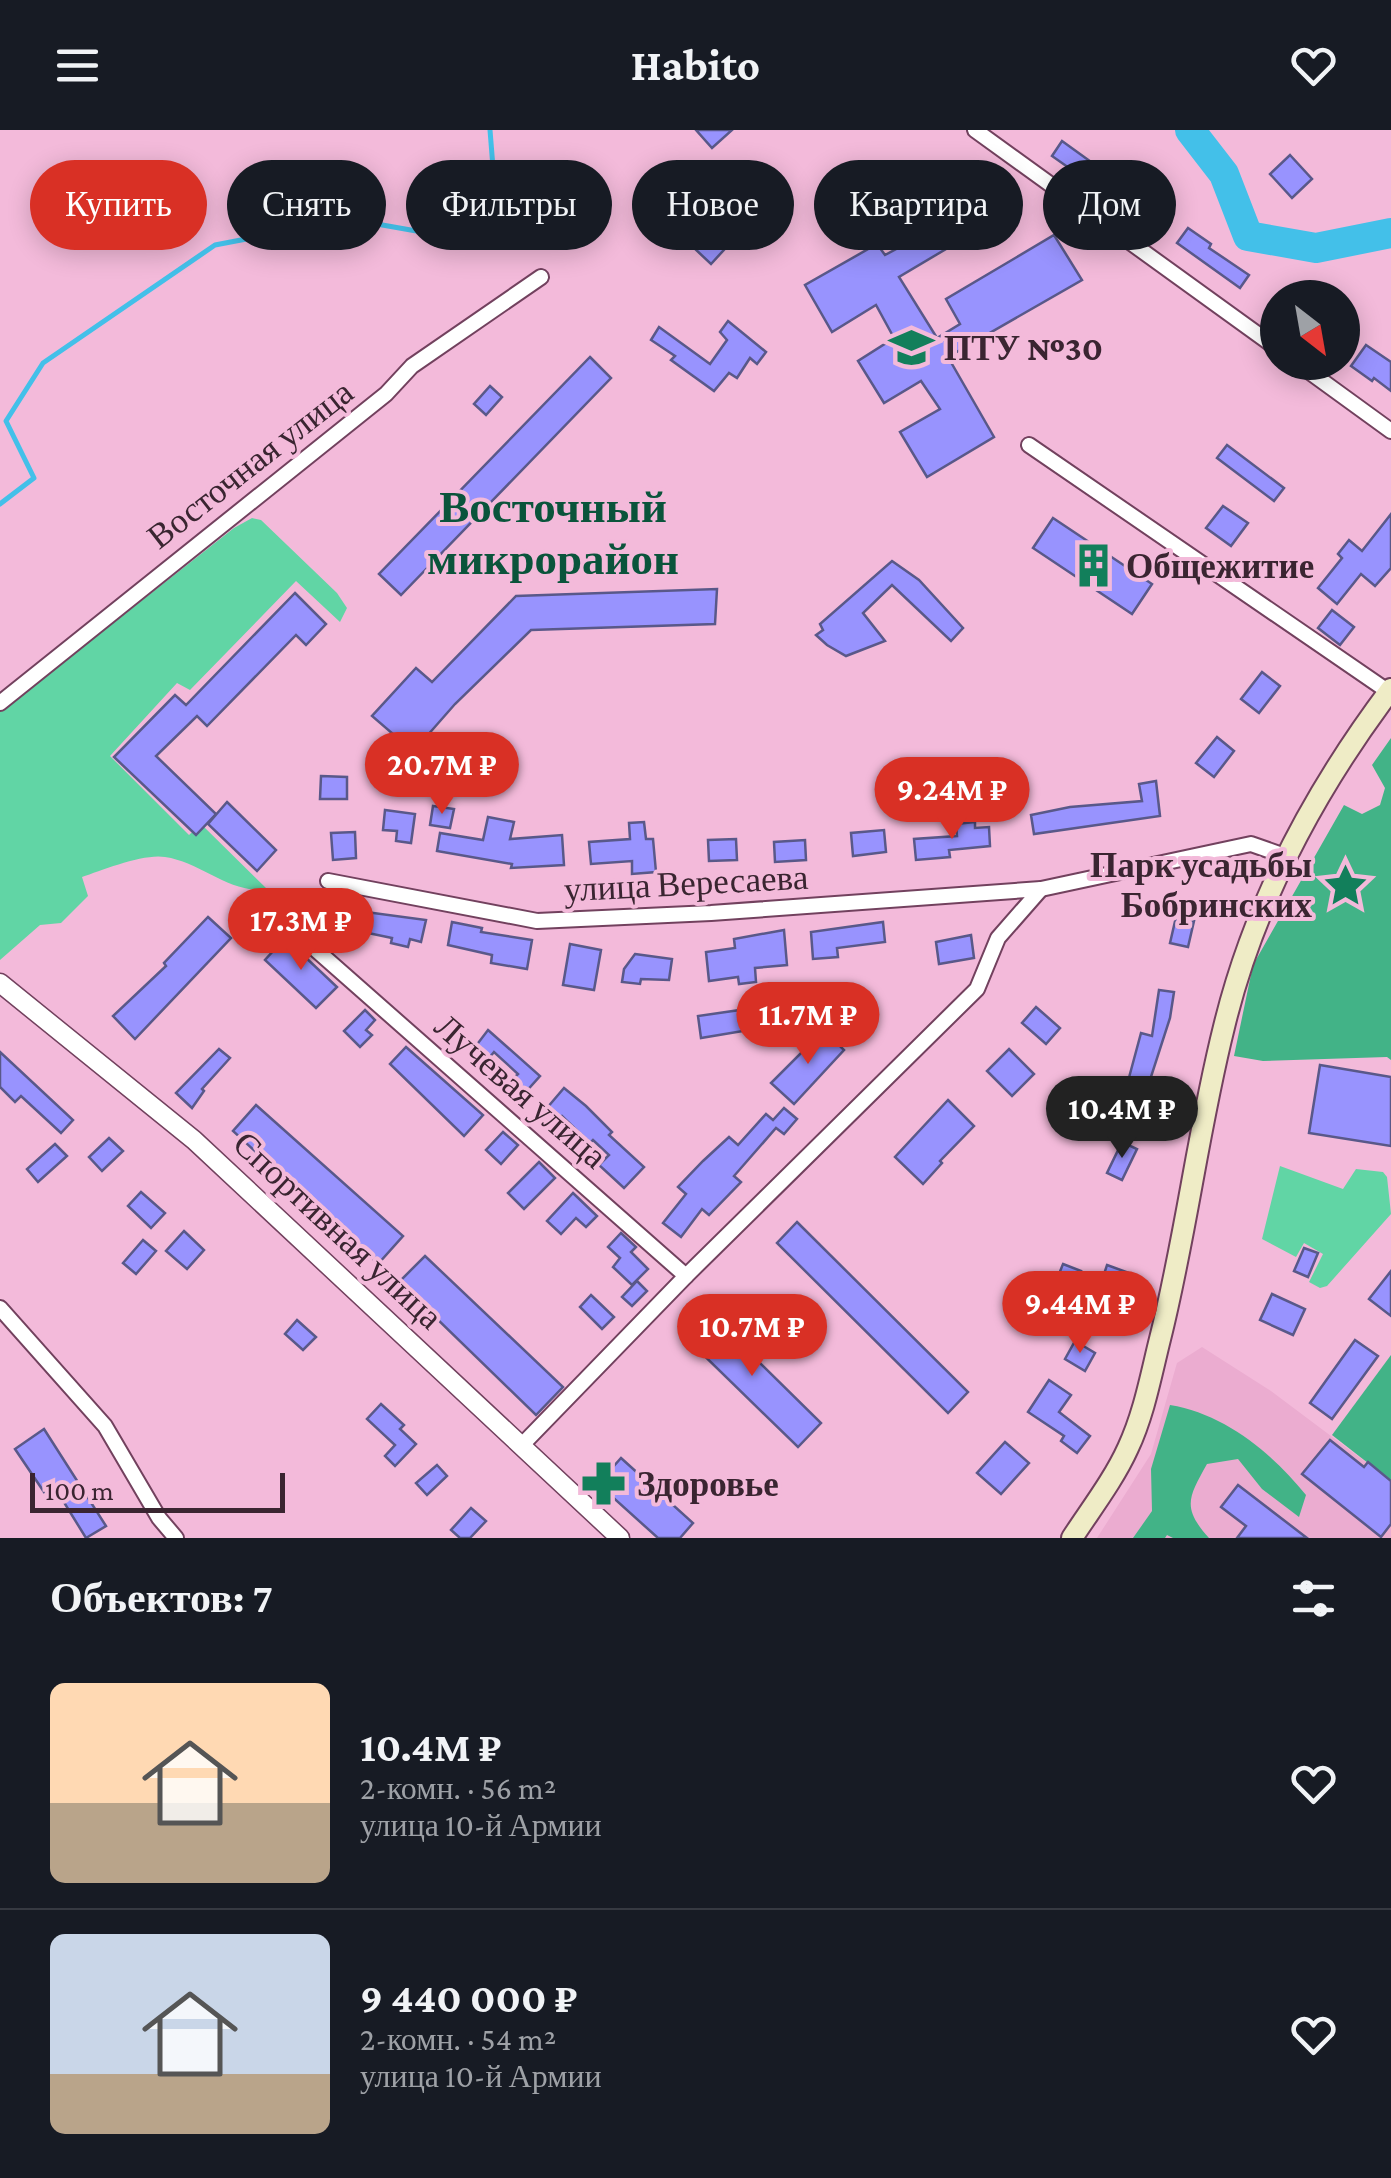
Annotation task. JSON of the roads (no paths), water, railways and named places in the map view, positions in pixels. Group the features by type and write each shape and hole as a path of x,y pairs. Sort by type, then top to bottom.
{"main road":[{"path":"1072,1538 1128,1449 1138,1421 1168,1310 1223,1028 1238,974 1285,856 1339,764 1390,690"}],"street":[{"path":"974,130 1260,336"},
{"name":"Восточная улица","path":"0,702 386,394 412,366 541,277"},
{"path":"1321,380 1391,431"},
{"path":"1029,444 1390,690"},
{"name":"улица Вересаева","path":"328,881 537,921 1040,890 1251,844 1285,856"},
{"path":"521,1446 686,1276 978,988 998,938 1040,890"},
{"name":"Лучевая улица","path":"272,912 686,1276"},
{"name":"Спортивная улица","path":"0,983 194,1140 620,1538"},
{"path":"0,1308 105,1426 159,1518 176,1538"}],"waterway":[{"path":"386,226 422,232 494,180 490,130"},
{"path":"1190,130 1224,174 1248,236 1316,248 1391,233"},
{"path":"0,504 34,478 6,421 43,363 215,245 227,243"}],"place":[{"name":"ПТУ №30","path":"911,348"},
{"name":"Общежитие","path":"1093,566"},
{"name":"Парк усадьбы Бобринских","path":"1345,885"},
{"name":"Здоровье","path":"604,1484"}],"district":[{"name":"Восточный микрорайон","path":"553,532"}]}
